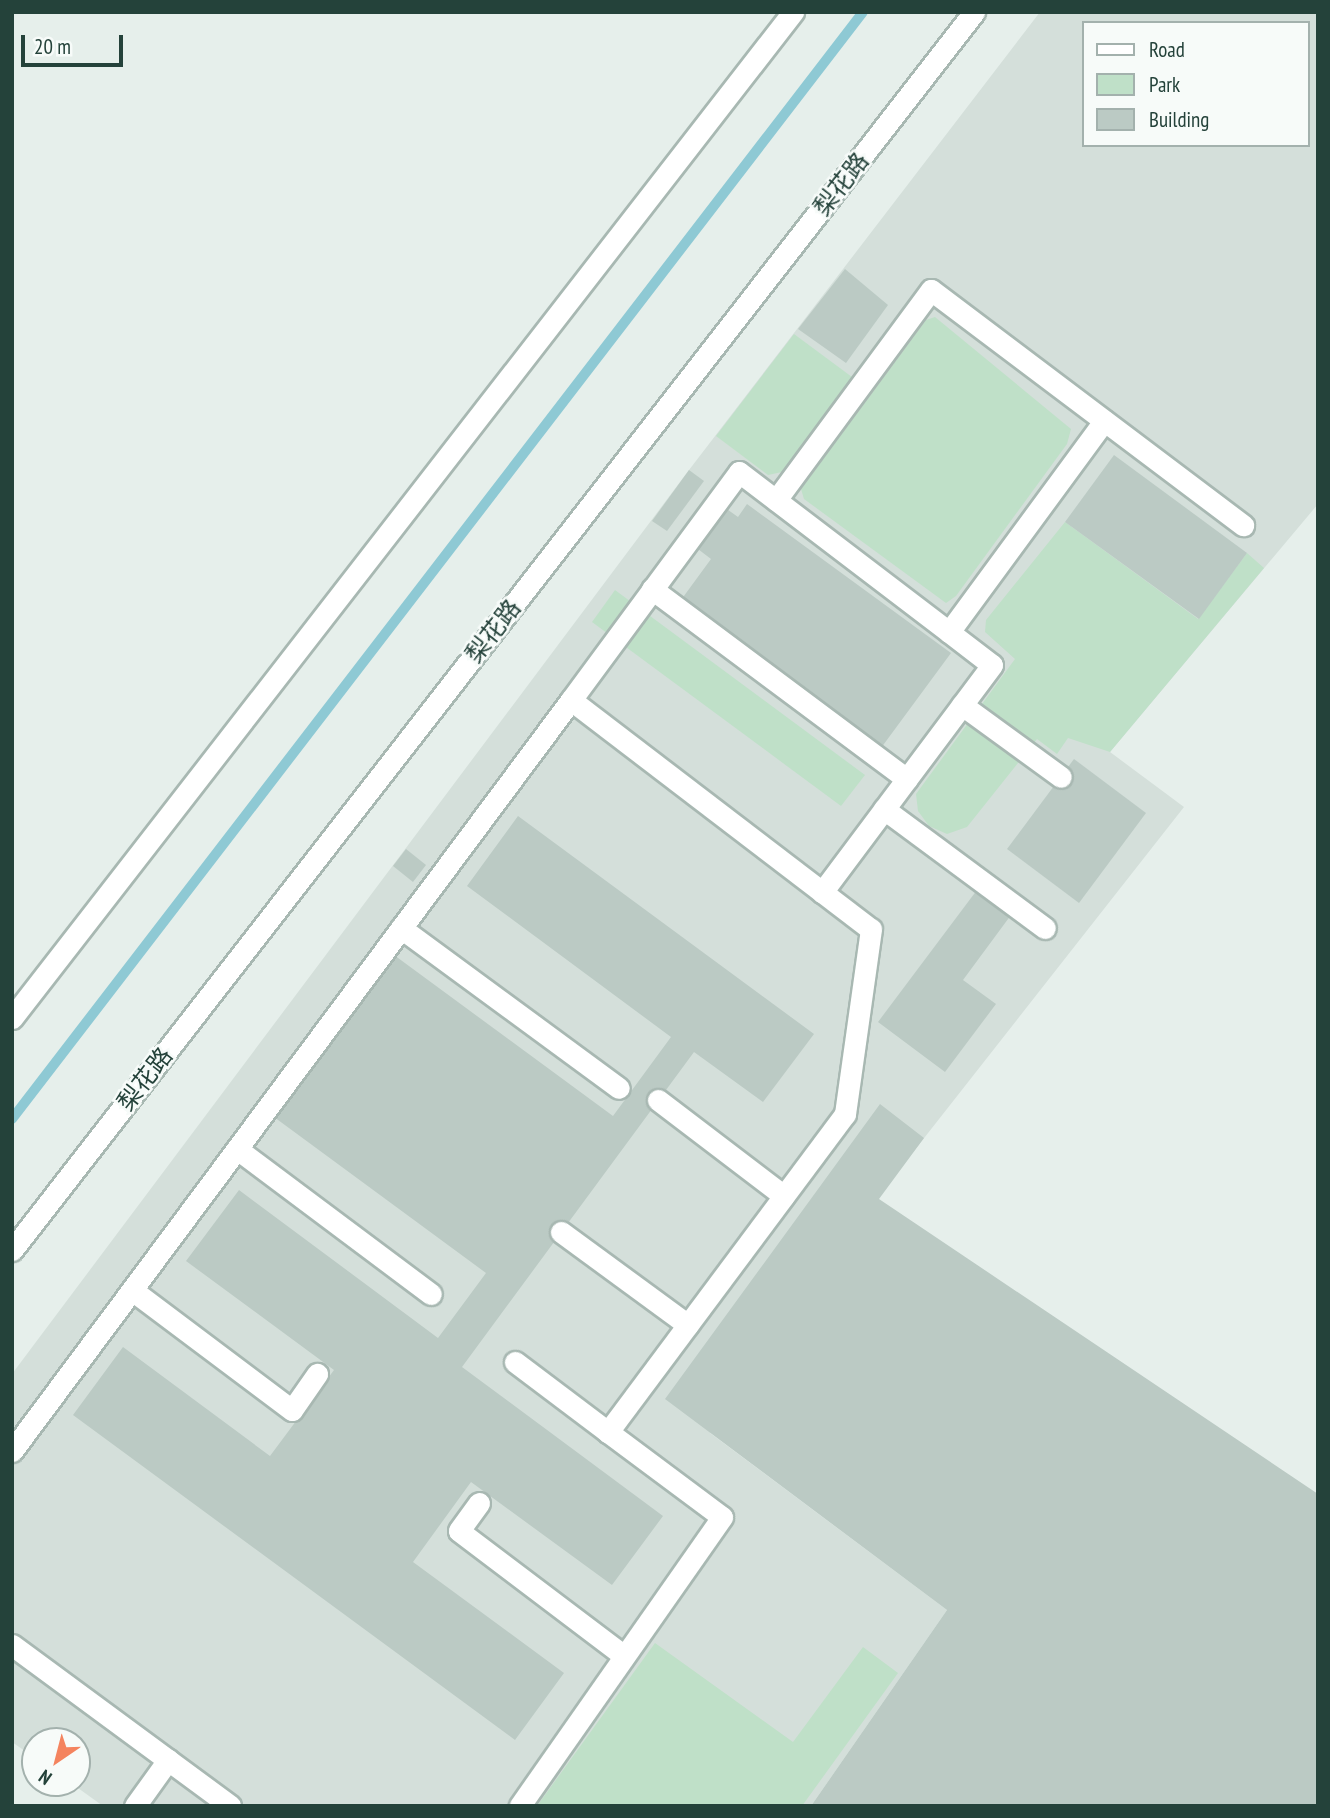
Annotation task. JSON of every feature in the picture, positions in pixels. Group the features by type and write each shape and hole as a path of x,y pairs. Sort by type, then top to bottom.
{"street":[{"path":"12,1018 793,12"},
{"name":"梨花路","path":"12,1250 974,12"},
{"path":"776,500 931,290 1243,525"},
{"path":"949,632 1104,421"},
{"path":"12,1451 739,471 992,665 822,892"},
{"path":"652,589 907,779"},
{"path":"571,700 871,929 845,1114 608,1432"},
{"path":"962,705 1061,777"},
{"path":"884,809 1045,928"},
{"path":"401,928 620,1088"},
{"path":"658,1100 784,1196"},
{"path":"237,1149 431,1294"},
{"path":"561,1232 688,1325"},
{"path":"132,1290 292,1410 317,1374"},
{"path":"515,1362 722,1517 520,1806"},
{"path":"479,1503 459,1531 624,1656"},
{"path":"12,1645 230,1806"},
{"path":"135,1806 168,1760"}],"shaded area":[{"path":"1040,12 1318,12 1318,504 1110,752 1184,807 877,1198 710,1433 947,1610 811,1806 103,1806 90,1797 91,1727 21,1727 21,1748 12,1742 12,1374 689,470"}],"green space":[{"path":"935,317 1071,429 1067,444 956,596 946,603 804,499 801,489 926,320"},
{"path":"794,334 852,377 782,472 768,475 716,436"},
{"path":"1065,522 1198,619 1247,553 1264,568 1110,752 1068,738 1057,754 1037,739 967,827 947,834 929,826 918,811 916,794 1015,659 985,632 986,620"},
{"path":"615,590 865,775 841,806 592,622"},
{"path":"655,1643 793,1742 863,1647 898,1673 802,1806 537,1806"}],"building":[{"path":"845,269 888,305 846,363 798,329"},
{"path":"1114,455 1247,553 1199,619 1065,522"},
{"path":"689,470 704,481 667,531 652,521"},
{"path":"747,504 951,653 881,748 681,600 711,559 694,546 724,507 738,517"},
{"path":"1074,759 1146,813 1079,903 1007,849"},
{"path":"518,816 814,1034 763,1102 694,1052 462,1367 663,1516 612,1585 471,1482 413,1562 564,1673 515,1740 73,1415 123,1347 270,1456 334,1370 186,1261 239,1190 438,1338 486,1273 274,1117 394,955 613,1116 671,1037 467,886"},
{"path":"406,849 426,865 413,882 393,866"},
{"path":"977,890 1011,915 963,980 996,1004 945,1072 878,1022"},
{"path":"880,1104 924,1138 879,1199 1318,1494 1318,1806 811,1806 947,1610 665,1399"}],"waterway":[{"path":"12,1119 863,12"}]}
